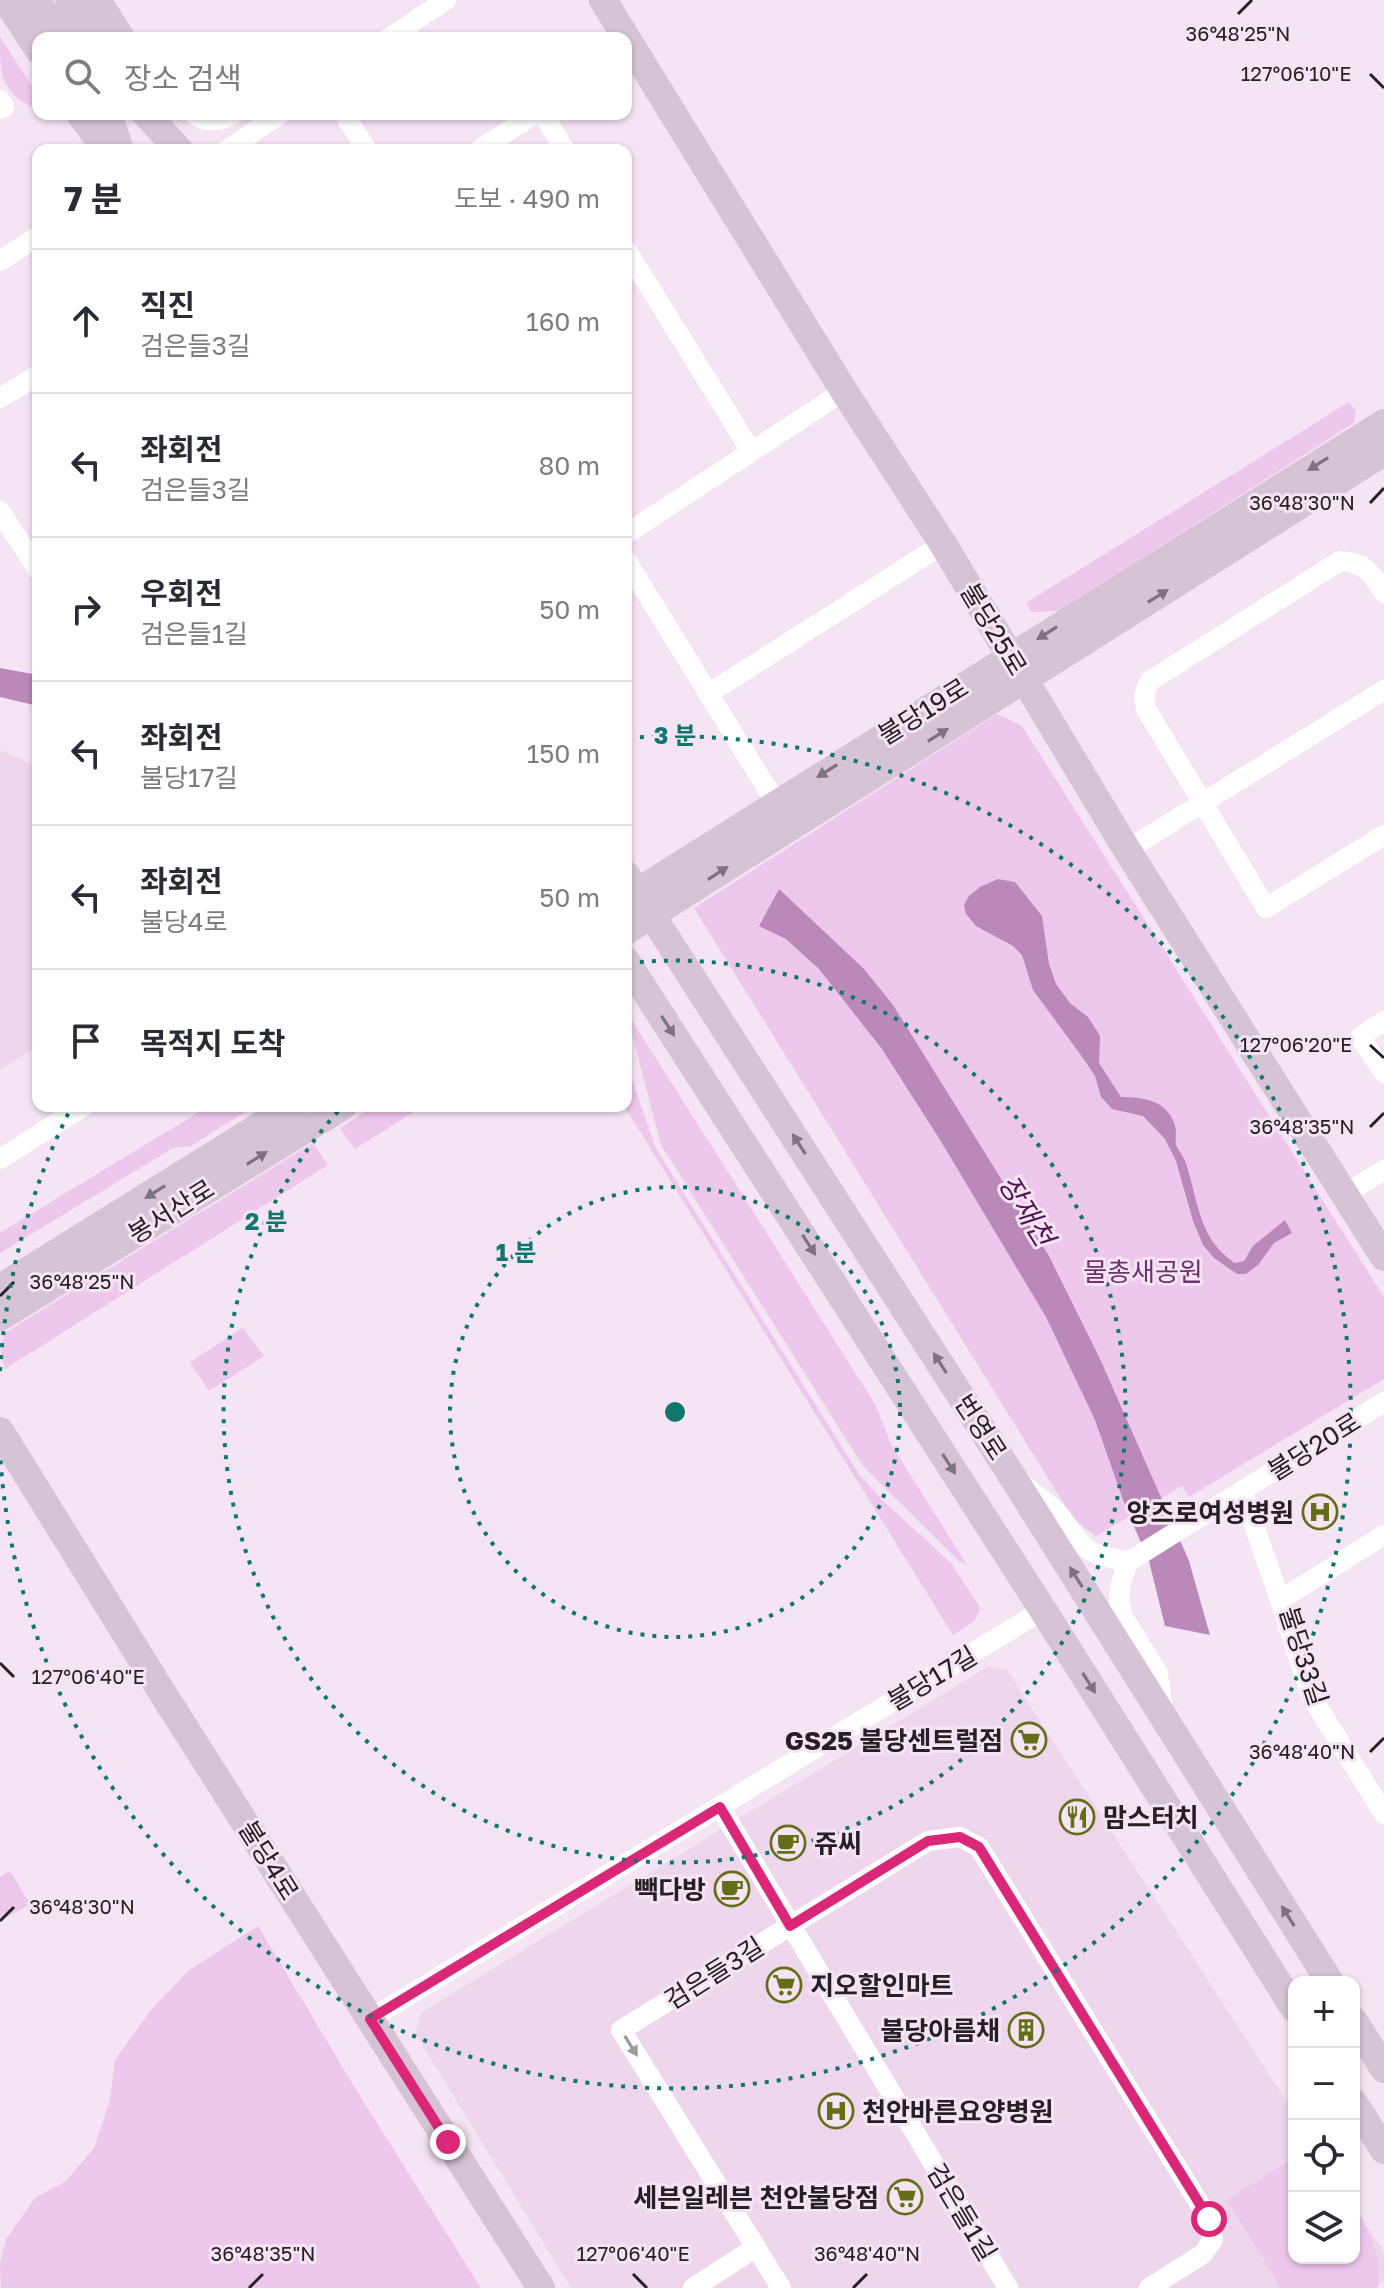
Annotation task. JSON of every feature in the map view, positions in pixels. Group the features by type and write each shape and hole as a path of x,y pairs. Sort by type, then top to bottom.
{"street":[{"path":"6,0 32,40"},
{"path":"36,0 56,32"},
{"path":"69,0 107,32"},
{"path":"97,0 111,32"},
{"path":"398,32 446,0"},
{"name":"불당25로","path":"603,0 623,32"},
{"name":"불당25로","path":"632,47 844,391 943,544 1127,850 1384,1257"},
{"path":"0,100 4,107 0,109"},
{"path":"84,120 102,144"},
{"path":"110,120 118,144"},
{"path":"152,120 174,144"},
{"path":"165,120 176,144"},
{"path":"236,144 271,120"},
{"path":"348,120 363,144"},
{"path":"488,144 526,120"},
{"path":"547,120 561,144"},
{"path":"0,261 32,240"},
{"path":"632,259 751,451"},
{"path":"0,398 32,379"},
{"path":"632,530 844,391"},
{"name":"불당19로","path":"635,895 776,803 1384,423"},
{"name":"불당19로","path":"635,895 1025,681 1384,452"},
{"path":"0,511 32,561"},
{"path":"708,694 943,544"},
{"path":"1384,593 1371,573 1359,563 1340,561 1150,681 1144,695 1146,709 1266,908 1384,835"},
{"path":"632,570 776,803"},
{"path":"1127,850 1384,690"},
{"name":"번영로","path":"635,895 1012,1476 1326,1976"},
{"name":"번영로","path":"632,970 1043,1610 1288,1998"},
{"path":"1384,1021 1360,1037 1384,1073"},
{"path":"0,1159 74,1112"},
{"name":"봉서산로","path":"0,1288 282,1112"},
{"name":"봉서산로","path":"0,1317 333,1112"},
{"path":"1343,1195 1384,1170"},
{"name":"불당20로","path":"1128,1562 1384,1402"},
{"name":"불당4로","path":"0,1431 173,1711 541,2288"},
{"path":"1012,1476 1059,1514 1078,1543 1099,1557 1128,1562 1119,1601 1123,1617 1158,1673 1163,1715"},
{"path":"1242,1491 1280,1600"},
{"name":"불당33길","path":"1384,1535 1280,1600 1311,1696 1384,1814"},
{"name":"불당17길","path":"370,2019 1043,1610"},
{"name":"검은들1길","path":"720,1807 1008,2288"},
{"name":"검은들3길","path":"781,2288 621,2030 928,1841 960,1837 979,1847 1209,2219 1213,2239 1203,2254 1149,2288"},
{"path":"1360,2031 1384,2069"},
{"path":"1360,2112 1384,2150"},
{"path":"693,2288 755,2248"}],"shaded area":[{"path":"0,668 32,674 32,705 0,697"},
{"path":"0,750 32,764 32,1050 0,1070"},
{"path":"998,879 1015,882 1042,916 1049,964 1056,984 1070,1003 1088,1017 1100,1036 1099,1063 1121,1097 1154,1102 1172,1118 1176,1128 1176,1145 1185,1161 1201,1217 1213,1242 1235,1263 1244,1261 1253,1246 1285,1220 1292,1233 1274,1243 1258,1265 1246,1274 1237,1274 1214,1258 1203,1245 1176,1161 1165,1139 1143,1116 1112,1109 1101,1097 1095,1076 1033,990 1022,955 1013,946 976,926 966,914 964,905 969,896"},
{"path":"779,889 864,969 893,1005 1049,1256 1101,1361 1189,1561 1210,1635 1165,1626 1149,1561 1126,1508 1095,1420 1046,1317 942,1143 882,1049 819,969 786,939 759,926"},
{"path":"989,1666 1007,1670 1288,2104 1288,2264 1360,2264 1360,2215 1381,2247 1384,2279 1377,2288 571,2288 415,2033 422,2012"}],"green space":[{"path":"0,37 32,86 32,106 9,89 1,62"},
{"path":"1349,402 1356,411 1354,423 1059,611 1032,612 1026,603"},
{"name":"물총새공원","path":"997,714 1022,726 1384,1297 1384,1379 1189,1497 1182,1486 1096,1536 1074,1520 694,908"},
{"path":"632,1020 875,1404 891,1444 967,1565 958,1560 863,1466 661,1145 632,1034"},
{"path":"632,1079 655,1147 858,1473 882,1500 951,1563 978,1604 980,1611 974,1621 953,1635 628,1112 632,1112"},
{"path":"199,1112 245,1112 191,1146 173,1148 0,1253 0,1233"},
{"path":"364,1112 414,1112 355,1149 340,1128"},
{"path":"313,1143 328,1165 5,1369 0,1346 6,1332"},
{"path":"243,1328 264,1356 209,1391 190,1362"},
{"path":"10,1871 30,1904 0,1921 0,1877"},
{"path":"258,1926 481,2288 1,2288 0,2264 6,2239 35,2198 66,2181 94,2148 110,2100 115,2060 151,2010 189,1970"},
{"path":"1288,2162 1288,2264 1360,2264 1360,2216 1377,2256 1377,2288 1281,2288 1227,2200"}],"place":[{"name":"앙즈로여성병원","path":"1320,1512"},
{"name":"GS25 불당센트럴점","path":"1029,1740"},
{"name":"맘스터치","path":"1077,1817"},
{"name":"쥬씨","path":"788,1843"},
{"name":"빽다방","path":"732,1889"},
{"name":"지오할인마트","path":"784,1985"},
{"name":"불당아름채","path":"1026,2030"},
{"name":"천안바른요양병원","path":"836,2111"},
{"name":"세븐일레븐 천안불당점","path":"905,2197"}],"route":[{"path":"448,2142 370,2019 720,1807 790,1926 928,1841 960,1837 979,1847 1209,2219"}],"water label":[{"name":"장재천","path":"1027,1210"}]}
